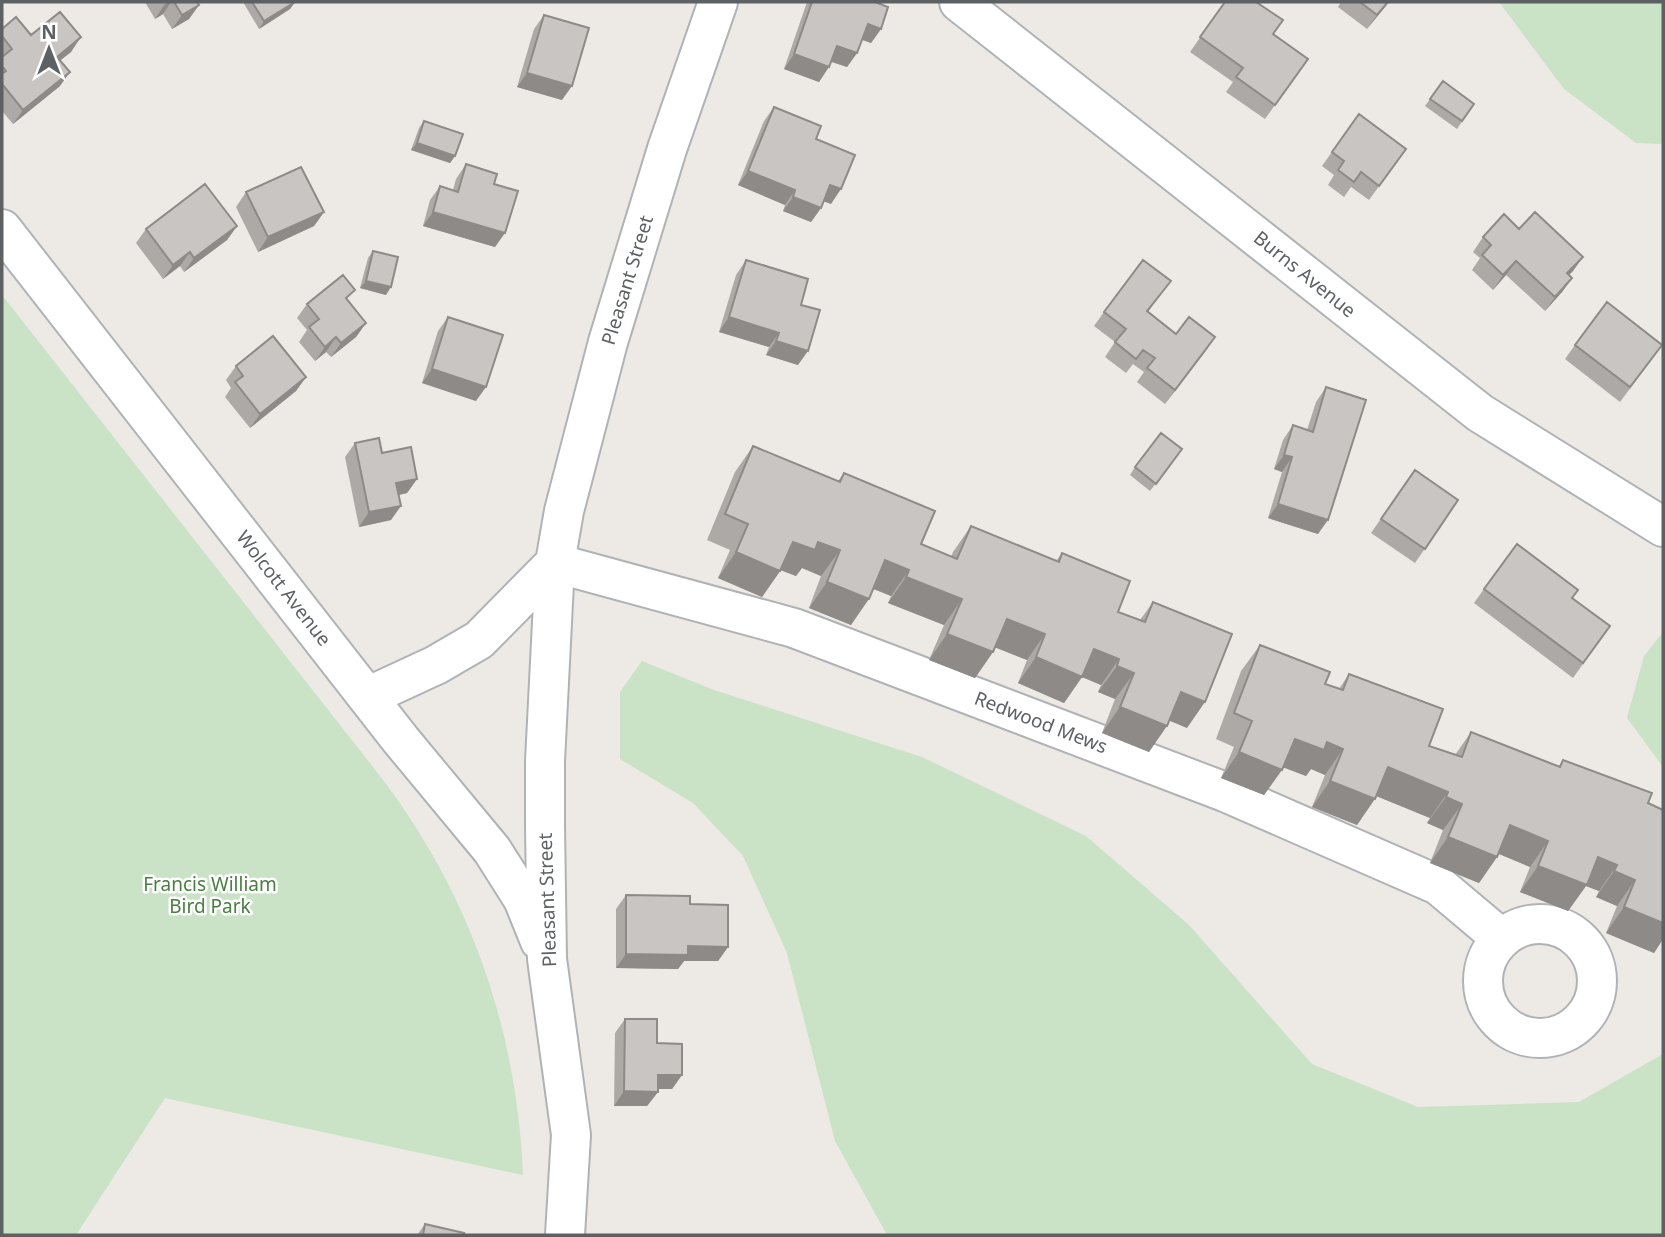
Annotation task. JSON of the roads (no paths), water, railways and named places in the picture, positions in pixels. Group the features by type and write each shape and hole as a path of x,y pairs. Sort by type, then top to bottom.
{"street":[{"name":"Pleasant Street","path":"565,1235 571,1135 547,959 545,761 555,563 564,511 608,342 667,149 718,2"},
{"name":"Burns Avenue","path":"959,2 1480,413 1663,527"},
{"name":"Wolcott Avenue","path":"2,229 400,739 492,850 523,899 547,959"},
{"path":"369,696 436,665 479,640 555,563"},
{"name":"Redwood Mews","path":"555,563 794,628 1225,792 1438,885 1501,938"}],"park label":[{"name":"Francis William Bird Park","path":"210,895"}]}
